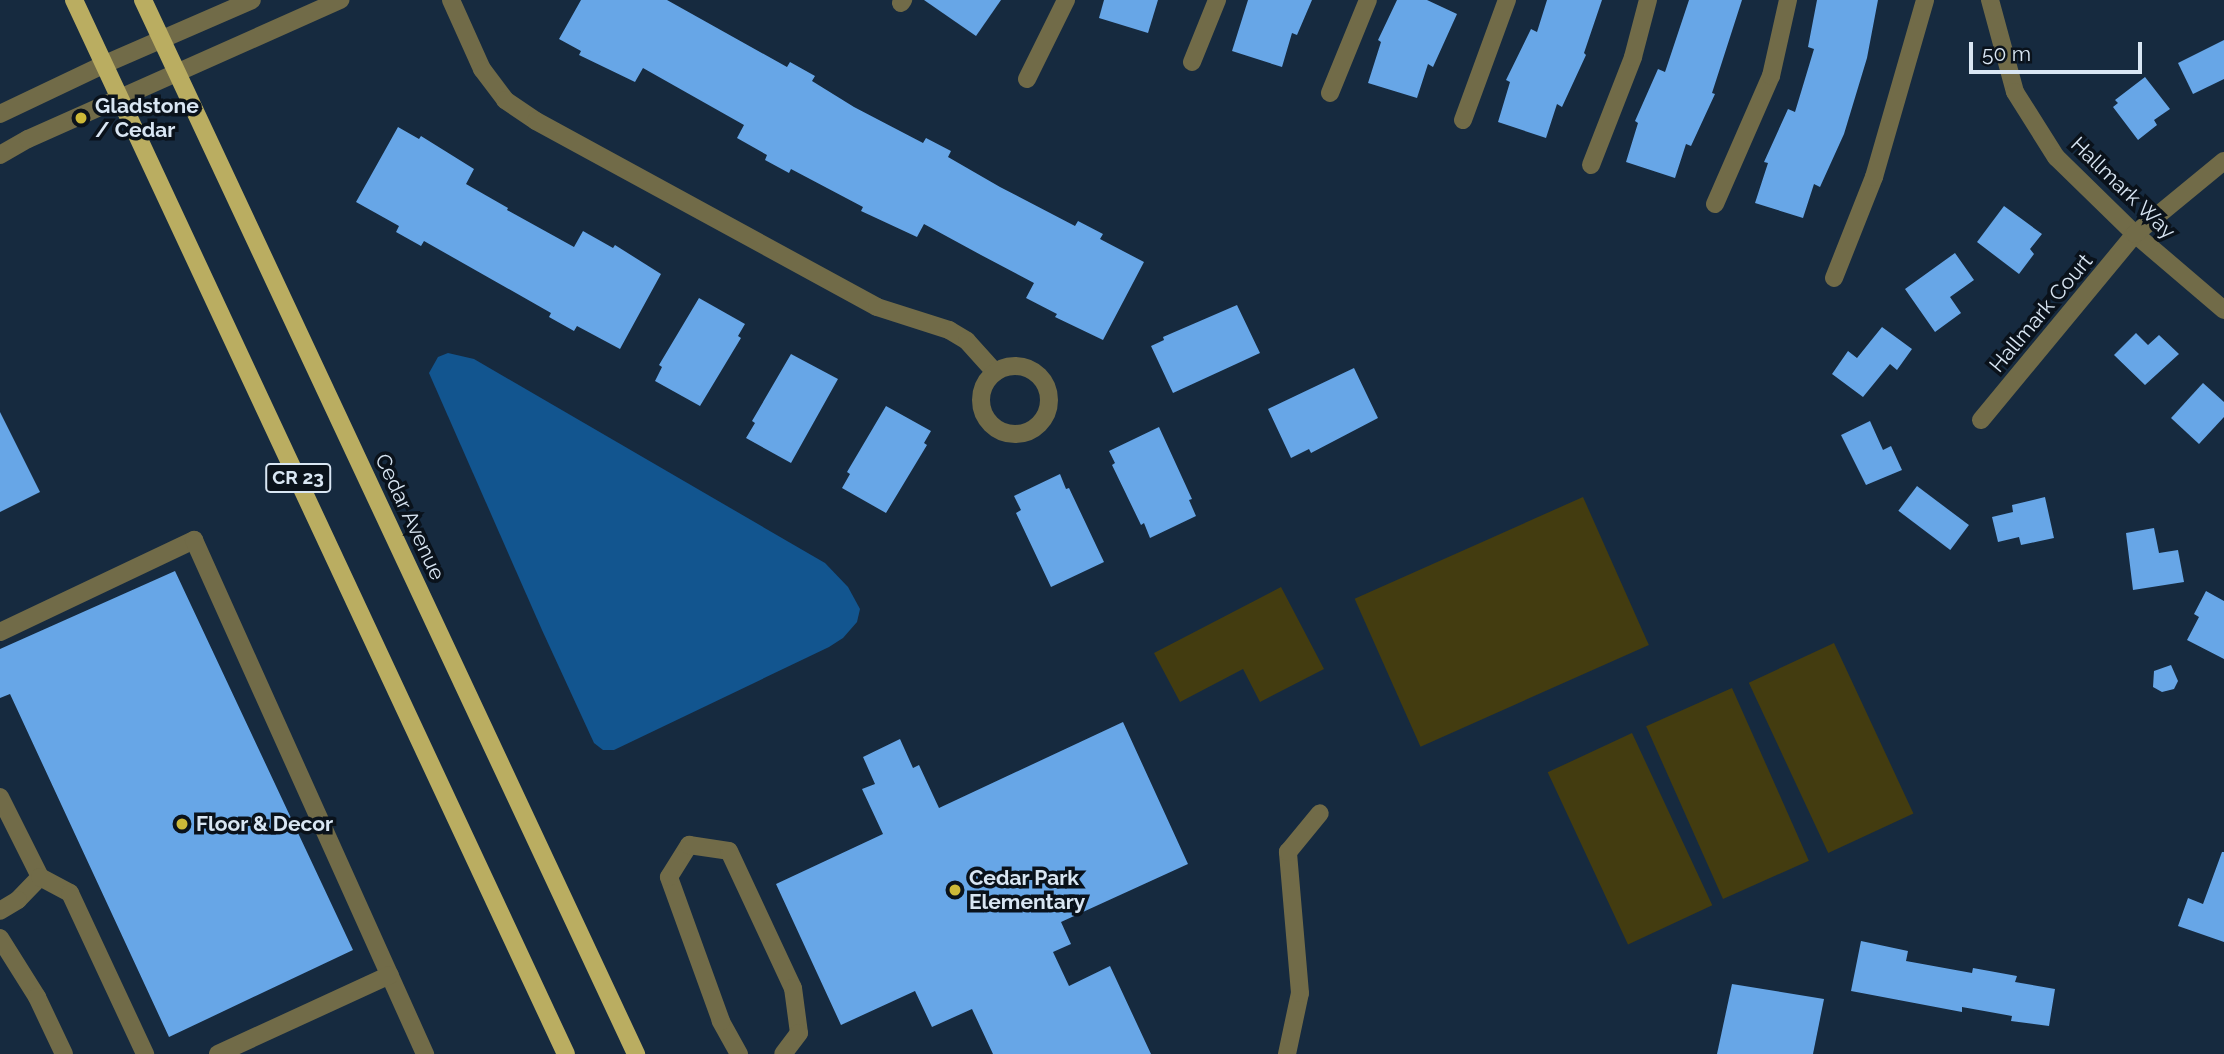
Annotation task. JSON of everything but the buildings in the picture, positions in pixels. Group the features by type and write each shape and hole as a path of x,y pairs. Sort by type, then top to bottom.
{"main road":[{"name":"CR 23","path":"74,0 566,1054"},
{"name":"Cedar Avenue","path":"143,0 636,1054"}],"street":[{"path":"0,114 105,64 252,0"},
{"path":"0,155 28,139 340,0"},
{"path":"452,0 482,69 505,100 536,121 877,307 949,330 967,341 995,372"},
{"path":"1027,79 1066,0"},
{"path":"1192,62 1217,0"},
{"path":"1330,93 1368,0"},
{"path":"1463,120 1507,0"},
{"path":"1591,165 1633,57 1648,0"},
{"path":"1715,204 1771,76 1788,0"},
{"path":"1834,278 1874,177 1925,0"},
{"name":"Hallmark Way","path":"1990,0 2015,92 2056,157 2136,234 2224,310"},
{"name":"Hallmark Court","path":"1982,420 2136,234 2224,161"},
{"path":"0,632 194,540 425,1054"},
{"path":"0,797 40,877 70,893 145,1054"},
{"path":"1287,1054 1300,993 1288,852 1320,813"},
{"path":"739,1054 721,1021 669,877 689,845 729,851 793,988 799,1033 783,1054"},
{"path":"0,911 18,900 40,877"},
{"path":"0,938 37,998 64,1054"},
{"path":"218,1054 390,975"}],"shaded area":[{"path":"1583,497 1649,645 1421,747 1355,599"},
{"path":"1281,587 1324,669 1260,702 1243,669 1180,702 1154,653"},
{"path":"1834,643 1913,813 1828,853 1749,683"},
{"path":"1732,688 1809,861 1723,899 1646,726"},
{"path":"1632,733 1712,905 1628,945 1548,772"}],"water":[{"path":"448,353 474,359 825,563 848,587 860,609 857,622 843,638 829,647 614,750 603,750 594,743 429,373 438,357"}],"place":[{"name":"Gladstone / Cedar","path":"81,118"},
{"name":"Floor & Decor","path":"182,824"},
{"name":"Cedar Park Elementary","path":"955,890"}]}
